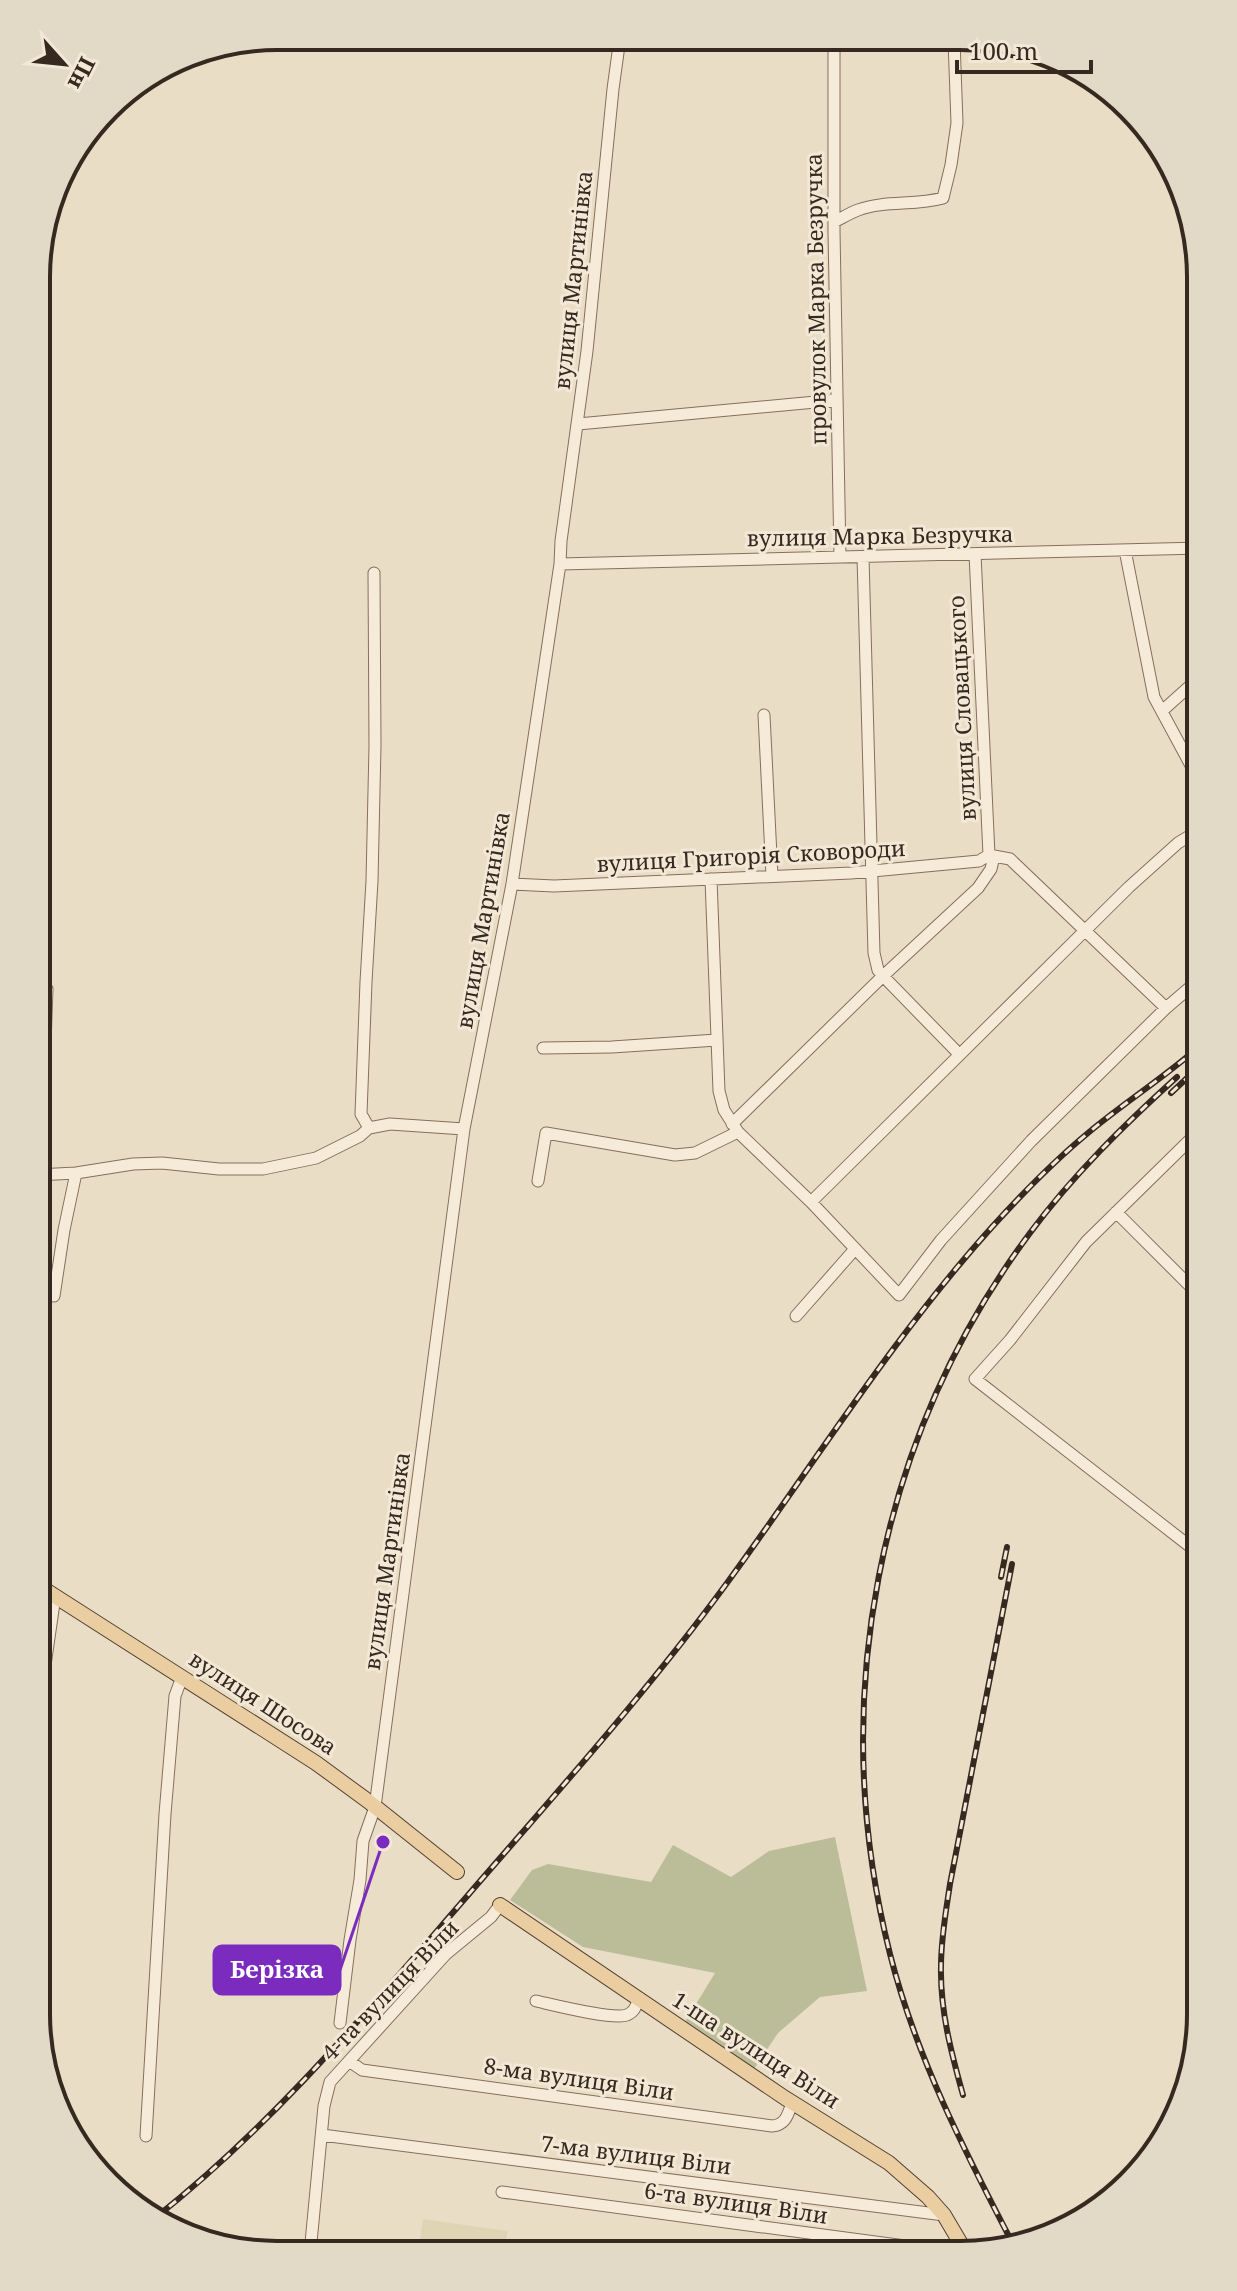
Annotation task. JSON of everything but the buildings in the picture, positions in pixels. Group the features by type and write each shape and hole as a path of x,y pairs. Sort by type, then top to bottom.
{"main road":[{"name":"вулиця Шосова","path":"50,1593 316,1763 457,1872"},
{"name":"1-ша вулиця Віли","path":"500,1905 792,2103 889,2163 928,2197 944,2215 959,2241"}],"street":[{"name":"вулиця Мартинівка","path":"340,2023 363,1841 375,1807 464,1129 512,884 560,564 618,50"},
{"name":"провулок Марка Безручка","path":"834,50 840,557"},
{"path":"834,222 859,210 887,204 927,203 943,198 957,123 954,50"},
{"path":"578,424 837,400"},
{"name":"вулиця Марка Безручка","path":"560,564 1187,548"},
{"path":"1125,550 1154,697 1187,758"},
{"name":"вулиця Словацького","path":"975,554 991,855"},
{"path":"863,557 874,953 878,970 883,976 959,1054"},
{"path":"369,1128 361,1114 372,881 374,573"},
{"path":"1162,711 1187,689"},
{"path":"764,715 772,876"},
{"path":"811,1202 1085,929 1187,838"},
{"path":"538,1181 546,1133 675,1155 695,1153 735,1128 883,976 978,888 991,869 991,855 1010,859 1166,1008"},
{"name":"вулиця Григорія Сковороди","path":"512,884 554,886 873,871 979,861 991,855"},
{"path":"711,879 719,1091 724,1110 735,1128 899,1295 941,1240 1031,1141 1187,990"},
{"path":"543,1048 717,1040"},
{"path":"50,1174 162,1163 219,1169 263,1169 316,1158 360,1136 369,1128 390,1124 464,1129"},
{"path":"1187,1143 1086,1242 1010,1340 975,1379 1187,1544"},
{"path":"54,1296 76,1173"},
{"path":"1116,1212 1187,1283"},
{"path":"796,1316 855,1249"},
{"path":"50,1631 55,1596"},
{"path":"146,2136 165,1814 175,1696 182,1677"},
{"name":"4-та вулиця Віли","path":"311,2241 330,2082 446,1954 491,1917 500,1905"},
{"path":"536,2001 617,2016 635,2010 638,2000"},
{"name":"8-ма вулиця Віли","path":"349,2061 362,2070 772,2126 782,2124 792,2103"},
{"name":"7-ма вулиця Віли","path":"322,2135 944,2215"},
{"name":"6-та вулиця Віли","path":"502,2192 869,2241"}],"shaded area":[{"path":"423,2219 508,2231 506,2241 420,2241"}],"green space":[{"path":"835,1837 867,1991 820,1997 778,2033 754,2069 685,2022 715,1973 583,1947 510,1900 532,1870 548,1864 651,1882 673,1845 731,1877 769,1851"}],"railway":[{"path":"164,2211 240,2144 320,2064 601,1741 697,1623 921,1312 992,1227 1075,1144 1187,1056"},
{"path":"1009,2236 928,2067 913,2030 890,1954 872,1860 864,1765 866,1671 879,1577 901,1486 934,1398 977,1313 1030,1233 1064,1191 1119,1132 1177,1077"},
{"path":"1171,1093 1187,1078"},
{"path":"1001,1577 1007,1547"},
{"path":"963,2095 944,2015 941,1956 950,1884 1012,1564"}],"place":[{"name":"Берізка","path":"383,1842"}]}
